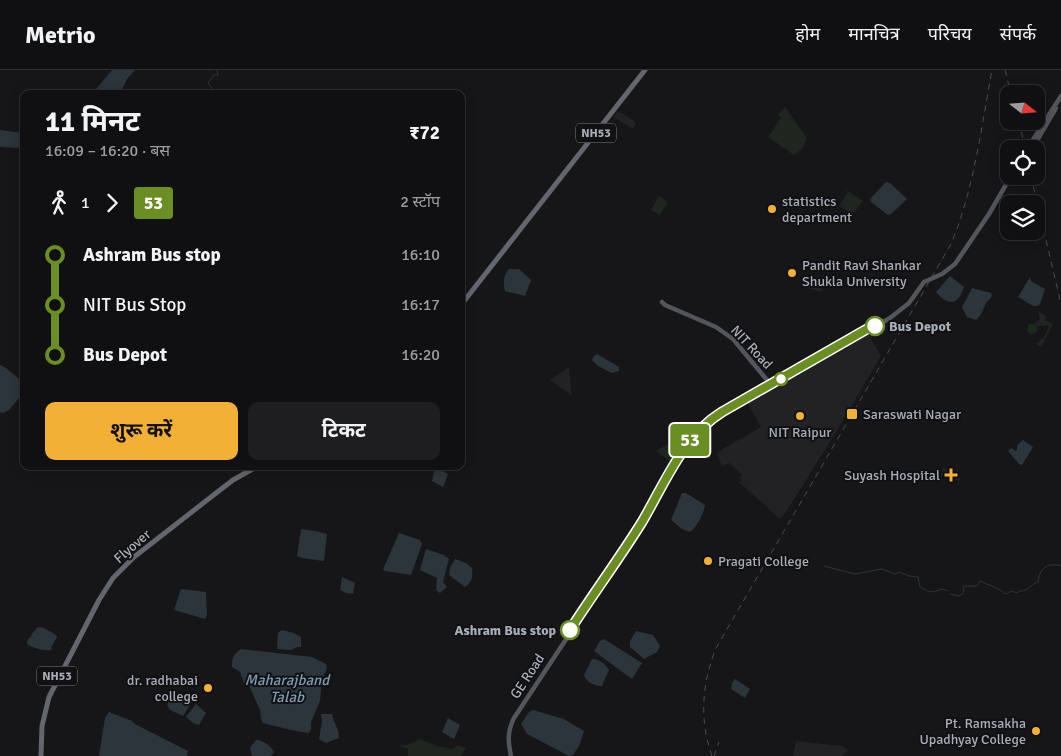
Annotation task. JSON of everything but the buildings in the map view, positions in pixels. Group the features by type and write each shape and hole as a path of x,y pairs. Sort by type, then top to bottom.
{"highway":[{"name":"NH53","path":"465,299 643,70"},
{"name":"NH53","path":"198,505 227,482 246,470"},
{"name":"NH53","path":"198,505 233,480 251,470"},
{"name":"Flyover","path":"40,756 43,717 48,697 109,580 125,562 198,505"}],"main road":[{"path":"1033,140 1061,96"},
{"path":"1037,140 1061,101"},
{"name":"GE Road","path":"510,756 506,735 507,728 633,535 686,446 702,427 715,417 885,321 909,303 924,282 942,274 955,264 1006,185"},
{"name":"NIT Road","path":"662,302 716,327 733,339 771,386"}],"shaded area":[{"path":"785,107 807,138 802,149 794,155 768,137 781,118 778,115"},
{"path":"618,111 636,122 633,129 613,117"},
{"path":"844,188 863,201 853,214 839,206 848,192"},
{"path":"659,196 668,202 660,215 651,210"},
{"path":"808,276 824,281 821,292 804,287"},
{"path":"1038,311 1046,316 1045,320 1053,324 1041,347 1036,344 1044,338 1049,326 1037,327 1037,331 1034,334 1030,334 1027,331 1029,324 1034,324 1040,319"},
{"name":"NIT Raipur","path":"868,333 881,356 838,429 780,519 739,482 742,480 740,478 742,475 730,463 722,466 717,455 719,451 761,427 747,402 781,385 785,380"},
{"path":"569,367 571,389 572,396 550,380"},
{"path":"686,433 691,438 674,464 656,451"},
{"name":"Suyash Hospital","path":"943,468 959,472 960,481 941,476"},
{"path":"420,739 437,746 453,749 458,745 466,748 461,756 408,756 408,749 399,746 408,745"},
{"path":"796,741 842,746 848,750 842,756 793,756"}],"water":[{"path":"112,70 135,70 127,79 122,90 95,90"},
{"path":"0,130 20,132 20,148 0,147"},
{"path":"886,182 890,183 907,199 888,215 871,202 870,199"},
{"path":"509,269 519,269 531,280 525,296 505,291 504,279"},
{"path":"950,276 964,287 959,298 952,302 940,297 936,292"},
{"path":"1030,277 1031,281 1045,289 1040,304 1037,306 1033,306 1018,297"},
{"path":"972,288 991,293 992,296 976,320 967,317 962,307"},
{"path":"597,354 619,367 619,371 612,373 598,366 592,360"},
{"path":"0,365 20,380 20,397 9,410 3,413 0,412"},
{"path":"1023,440 1033,447 1022,465 1008,451 1011,448 1016,451 1017,445"},
{"path":"434,470 441,470 448,474 443,487 432,481"},
{"path":"682,493 686,493 705,505 700,520 690,532 682,529 671,520"},
{"path":"301,529 327,534 324,561 297,556"},
{"path":"399,533 420,540 422,544 411,575 385,571 383,569"},
{"path":"426,549 444,555 449,559 443,582 447,587 440,593 436,590 437,578 420,570"},
{"path":"455,559 466,563 472,568 472,579 465,587 449,575 450,568"},
{"path":"342,577 355,583 353,594 340,590"},
{"path":"181,589 206,592 207,615 205,619 174,610"},
{"path":"38,627 44,628 56,635 57,637 51,650 39,649 27,644 28,639"},
{"path":"282,630 301,637 301,647 291,650 278,649 278,633"},
{"path":"636,631 653,635 660,646 657,652 644,659 630,647 630,641"},
{"path":"604,639 642,663 632,679 594,651 600,641"},
{"name":"Maharajband Talab","path":"241,649 312,657 326,664 327,668 322,680 320,701 311,722 309,733 263,723 260,710 248,683 244,683 240,672 232,667 233,657"},
{"path":"592,659 602,662 609,670 602,686 591,683 584,675"},
{"path":"735,679 750,689 745,698 731,689"},
{"path":"172,694 192,702 183,716 170,710 167,705"},
{"path":"196,704 206,713 199,725 186,717"},
{"path":"533,710 564,719 584,731 579,746 573,755 569,756 527,734 521,724 529,712"},
{"path":"109,712 132,721 188,751 187,756 99,756 105,718"},
{"path":"321,714 332,714 339,738 326,743 319,739 322,722"},
{"path":"448,718 460,725 454,739 442,732"},
{"path":"256,740 264,742 271,748 274,752 271,756 252,756 250,748"}],"waterway":[{"path":"213,90 208,83 214,75 218,75 217,70"},
{"path":"951,594 958,596 963,594 964,586 977,586 980,581 1006,594 1012,591 1017,593 1038,582 1040,573 1045,567 1052,565 1061,566"},
{"path":"824,566 855,574 882,569 895,574 899,572 918,577 920,587 928,591 933,592 942,589 948,591"}],"railway":[{"path":"712,756 705,729 704,702 705,688 716,648 951,244 966,202 992,70"},
{"path":"1005,70 1009,85"},
{"path":"1021,130 1023,140"},
{"path":"1033,185 1061,304"},
{"path":"714,756 719,742"}],"bus line":[{"name":"53","path":"570,630 632,537 686,446 703,426 722,412 878,324 875,326"}],"place":[{"name":"statistics department","path":"772,209"},
{"name":"Pandit Ravi Shankar Shukla University","path":"792,273"},
{"name":"Bus Depot","path":"875,326"},
{"name":"Saraswati Nagar","path":"852,414"},
{"name":"NIT Raipur","path":"800,416"},
{"name":"Suyash Hospital","path":"951,475"},
{"name":"Pragati College","path":"708,561"},
{"name":"Ashram Bus stop","path":"570,630"},
{"name":"dr. radhabai college","path":"208,688"},
{"name":"Pt. Ramsakha Upadhyay College","path":"1036,731"}]}
